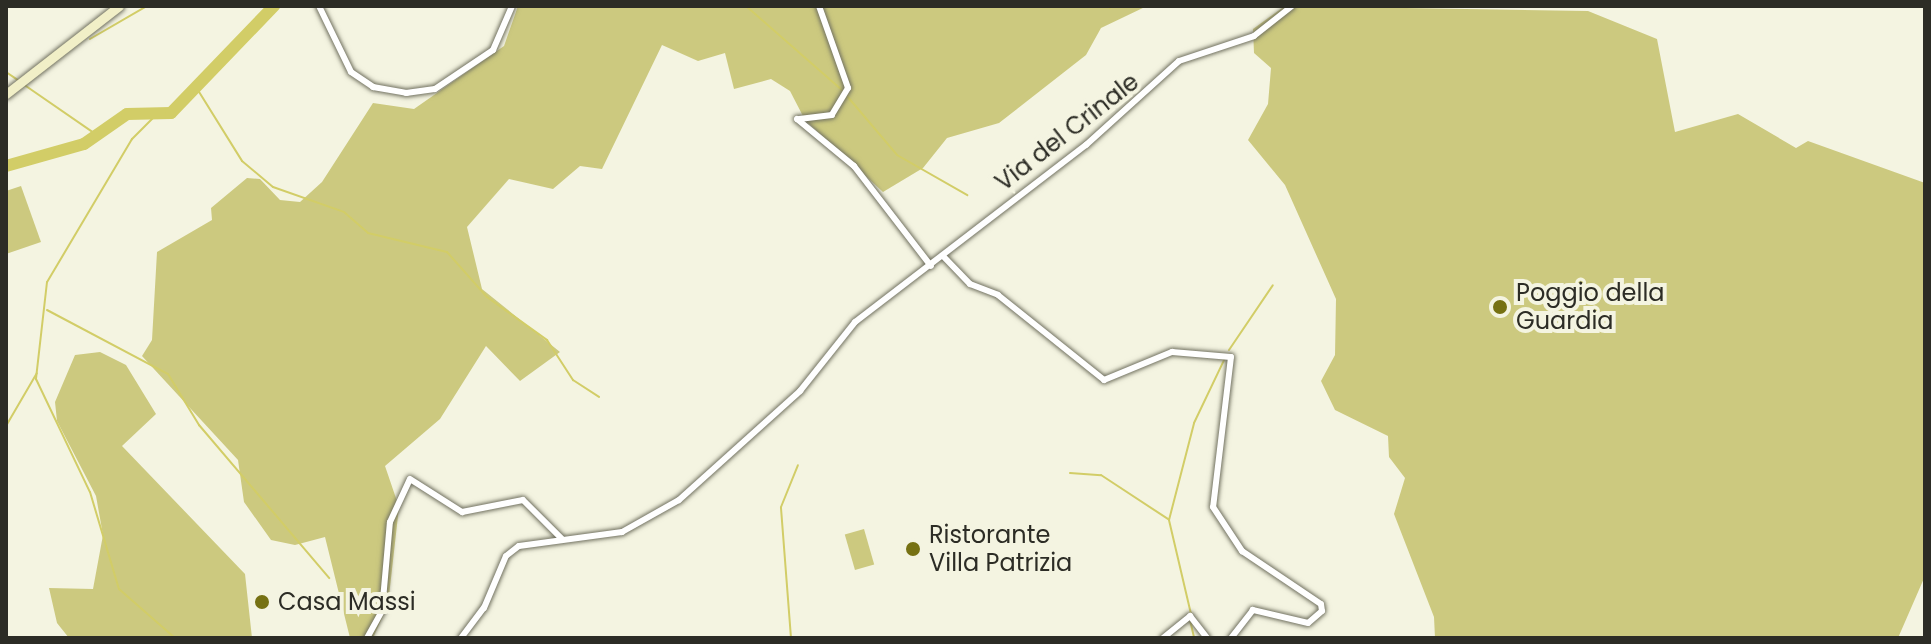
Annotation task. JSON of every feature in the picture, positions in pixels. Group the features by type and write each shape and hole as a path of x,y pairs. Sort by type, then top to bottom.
{"street":[{"path":"10,88 28,78 119,6"},
{"path":"319,6 351,72 373,87 406,93 435,89 493,50 512,6"},
{"path":"819,6 848,88 832,115 797,119 854,166 931,266"},
{"name":"Via del Crinale","path":"461,638 484,608 506,556 519,546 622,532 679,500 800,391 875,307 1145,97 1179,61 1254,36 1292,6"},
{"path":"943,256 970,284 998,295 1104,380 1172,352 1231,357 1213,507 1242,551 1321,604 1322,611 1308,623 1253,610 1231,638"},
{"path":"367,638 382,611 390,522 410,479 462,512 523,500 562,539"},
{"path":"1163,638 1190,616 1207,638"}],"shaded area":[{"path":"518,6 1147,6 1101,28 1086,55 999,123 947,138 923,168 883,192 805,120 790,91 771,79 734,89 725,53 698,61 662,45 602,169 580,166 553,189 509,179 467,227 482,289 560,352 520,381 486,346 440,419 385,466 399,507 388,605 373,638 350,638 325,537 295,545 271,540 244,502 238,460 142,356 152,340 157,252 212,220 211,208 247,178 260,179 280,200 300,202 322,182 373,103 414,109 504,46"},
{"path":"1285,6 1588,11 1657,39 1675,132 1738,114 1796,148 1808,141 1925,183 1925,576 1898,638 1435,638 1434,617 1394,514 1405,478 1389,457 1388,436 1335,410 1321,381 1335,355 1336,299 1285,185 1248,140 1268,104 1271,68 1254,53 1253,29"},
{"path":"21,186 41,242 6,254 6,191"},
{"path":"100,352 126,365 156,414 122,446 245,574 252,638 69,638 57,623 49,588 93,589 103,535 96,496 57,421 55,402 75,355"},
{"path":"864,529 874,565 855,570 845,535"}],"waterway":[{"path":"90,39 147,6"},
{"path":"6,166 84,144 127,114 171,113 274,6"},
{"path":"746,6 843,91"},
{"path":"6,72 18,80"},
{"path":"23,84 97,135"},
{"path":"196,87 242,161 273,187 344,212 368,233 447,252 487,297 547,340 573,380 599,397"},
{"path":"847,96 897,155 967,195"},
{"path":"153,118 132,139 47,282 36,379 90,492 119,589 175,638"},
{"path":"1229,350 1273,285"},
{"path":"47,310 168,374 199,425 329,578"},
{"path":"1191,614 1169,520 1194,423 1224,360"},
{"path":"6,426 37,373"},
{"path":"791,638 781,507 798,465"},
{"path":"1070,473 1101,475 1168,519"},
{"path":"1190,620 1194,638"}],"place":[{"name":"Poggio della Guardia","path":"1500,307"},
{"name":"Ristorante Villa Patrizia","path":"913,549"},
{"name":"Casa Massi","path":"262,602"}]}
